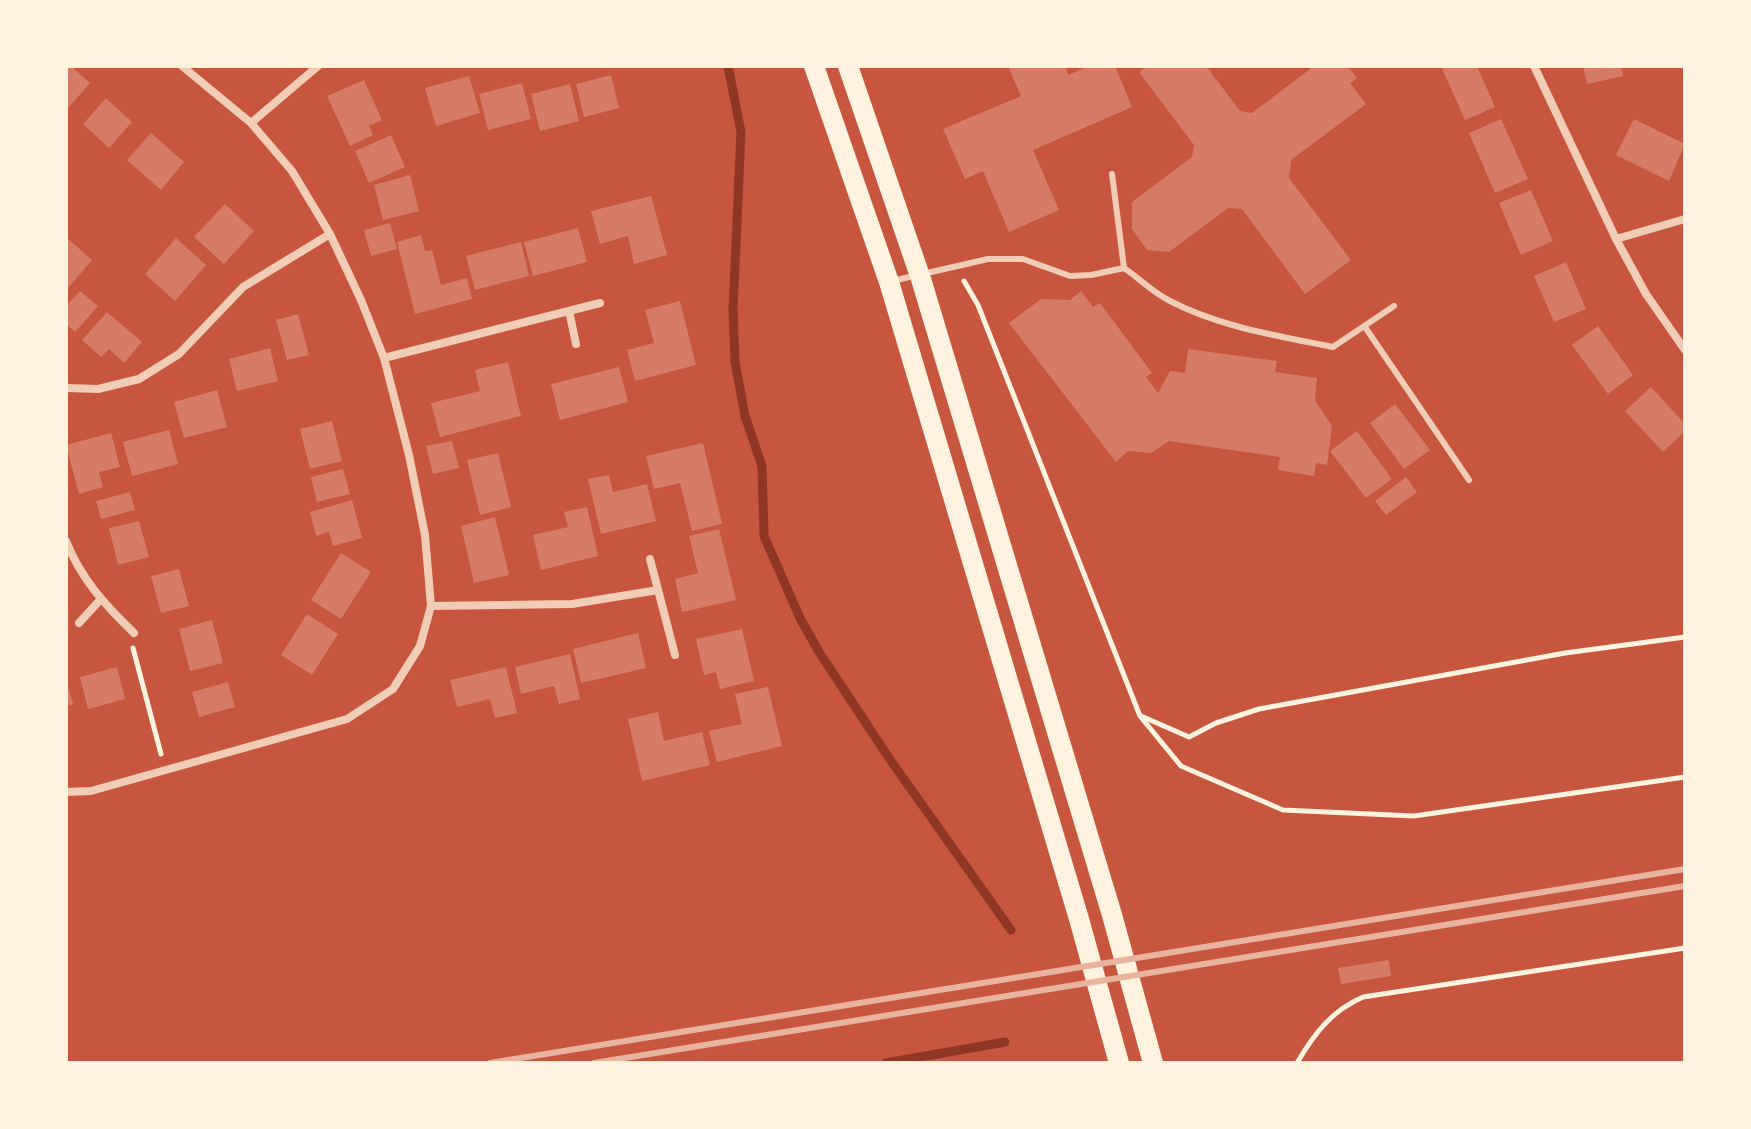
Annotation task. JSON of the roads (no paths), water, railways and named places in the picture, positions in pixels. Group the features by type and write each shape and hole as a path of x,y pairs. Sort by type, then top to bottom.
{"main road":[{"path":"814,66 889,282 1119,1063"},
{"path":"848,66 919,273 1112,915 1153,1063"}],"street":[{"path":"66,792 91,791 347,719 393,689 420,646 431,606 425,535 409,455 384,358 361,300 330,234 292,171 251,123 182,66"},
{"path":"251,123 318,66"},
{"path":"1534,66 1616,239 1646,294 1685,350"},
{"path":"1616,239 1685,219"},
{"path":"66,388 98,389 139,379 179,354 243,287 330,234"},
{"path":"384,358 600,303"},
{"path":"569,311 576,344"},
{"path":"66,541 75,563 100,600 134,633"},
{"path":"650,559 675,655"},
{"path":"431,606 572,604 658,590"},
{"path":"79,623 100,600"}],"lane":[{"path":"1112,174 1124,268 1169,301 1254,331 1333,347 1394,306"},
{"path":"889,282 988,259 1023,259 1070,276 1124,268"},
{"path":"1365,327 1469,480"}],"waterway":[{"path":"728,66 741,132 733,310 735,362 745,416 762,466 764,536 800,618 819,652 891,761 1011,930"},
{"path":"886,1063 1005,1042"}],"railway":[{"path":"490,1063 1685,869"},
{"path":"594,1063 1685,886"}]}
